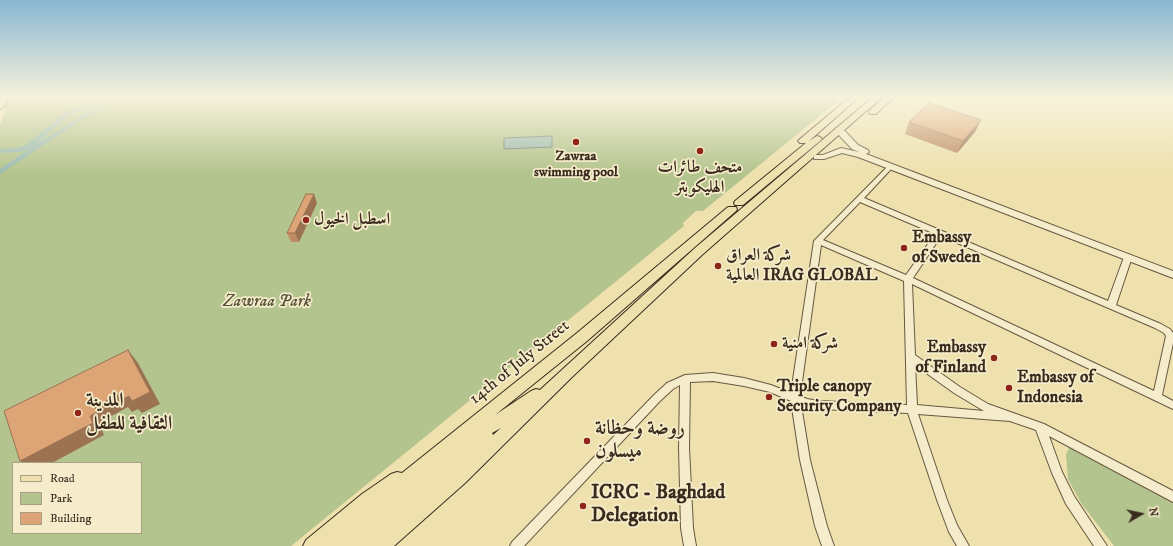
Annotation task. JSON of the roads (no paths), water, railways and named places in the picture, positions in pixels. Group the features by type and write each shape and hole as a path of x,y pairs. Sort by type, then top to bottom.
{"main road":[{"name":"14th of July Street","path":"805,154 833,122"},
{"path":"843,127 847,122"},
{"path":"843,127 848,122"},
{"name":"14th of July Street","path":"331,546 425,463 694,248 805,154 850,122"},
{"name":"14th of July Street","path":"381,546 459,478 736,206 763,189"},
{"name":"14th of July Street","path":"346,546 450,458 487,429 567,373"},
{"path":"364,546 486,439 567,373"},
{"path":"312,546 368,499 397,479 425,463"}],"street":[{"path":"843,127 855,146 865,152 1173,270"},
{"path":"805,154 824,157 838,151 845,150 862,155 1173,275"},
{"path":"828,546 821,526 805,460 795,399 818,241 891,166"},
{"path":"860,199 1167,331 1170,336 1157,398"},
{"path":"939,234 908,279 912,409 942,500 953,528 963,546"},
{"path":"818,241 908,279 1173,405"},
{"path":"1111,306 1128,257"},
{"path":"911,357 957,390 985,407 1040,427 1173,497"},
{"path":"516,546 657,398 670,386 685,379 713,377 744,382 771,389 795,399 819,405 912,409 1010,417"},
{"path":"685,379 684,448 687,528 690,546"},
{"path":"1040,427 1057,473 1070,500 1101,546"}],"water":[{"path":"552,136 552,147 504,149 504,138"}],"waterway":[{"path":"2,151 19,150 29,147 57,122"},
{"path":"0,172 74,122"}],"place":[{"name":"Zawraa swimming pool","path":"576,142"},
{"name":"متحف طائرات الهليكوبتر","path":"700,151"},
{"name":"اسطبل الخيول","path":"306,220"},
{"name":"Embassy of Sweden","path":"904,248"},
{"name":"شركة العراق العالمية IRAG GLOBAL","path":"718,266"},
{"name":"شركة امنية","path":"774,344"},
{"name":"Embassy of Finland","path":"994,358"},
{"name":"Embassy of Indonesia","path":"1009,388"},
{"name":"Triple canopy Security Company","path":"769,397"},
{"name":"المدينة الثقافية للطفل","path":"78,413"},
{"name":"روضة وحظانة ميسلون","path":"587,441"},
{"name":"ICRC - Baghdad Delegation","path":"583,506"}],"park label":[{"name":"Zawraa Park","path":"267,302"}]}
